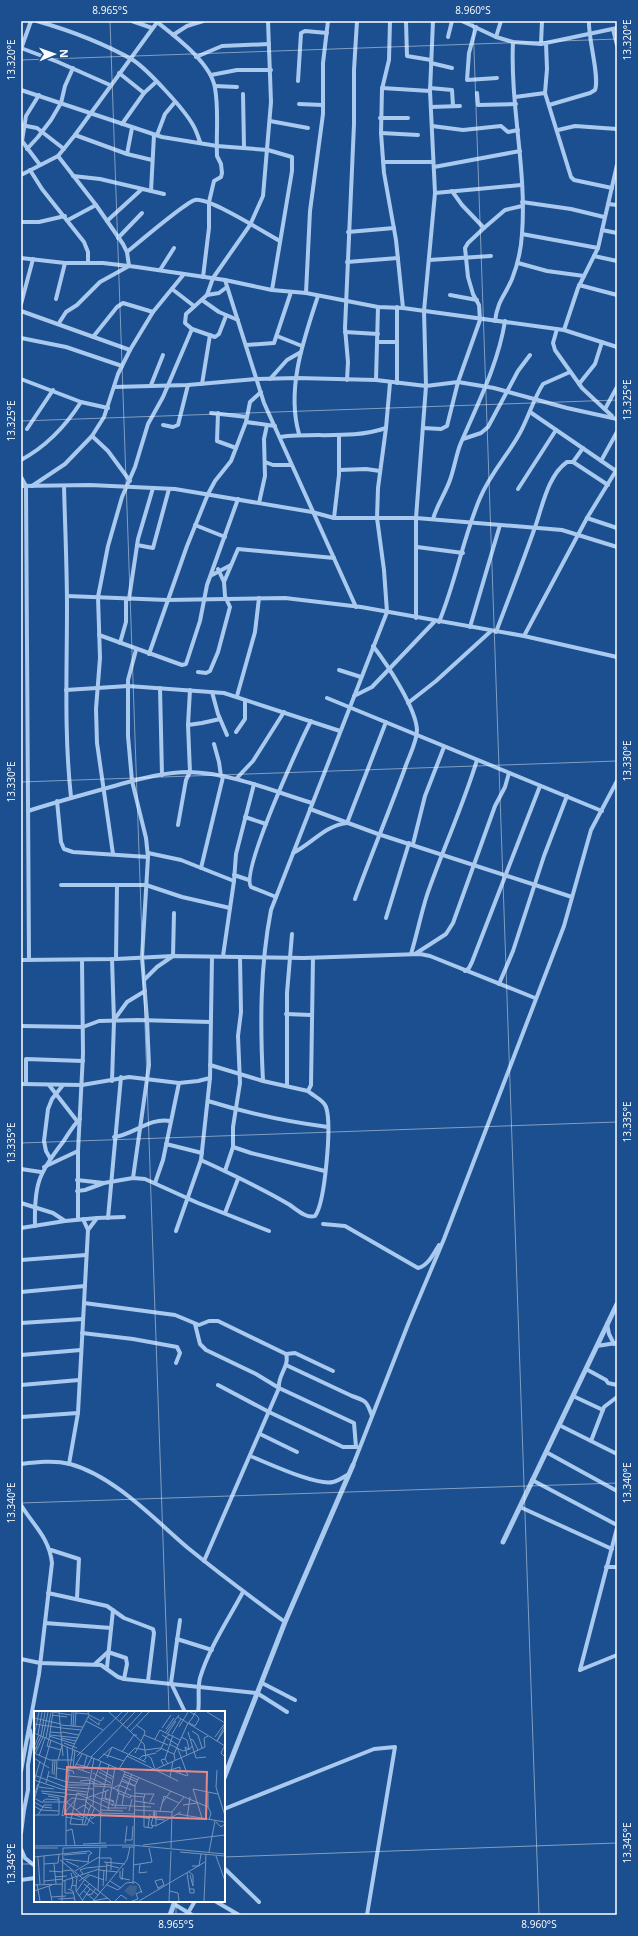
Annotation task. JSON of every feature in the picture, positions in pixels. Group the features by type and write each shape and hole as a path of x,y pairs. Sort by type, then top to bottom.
{"street":[{"path":"31,21 21,48 73,68 110,85"},
{"path":"37,21 72,32 129,59 156,82 175,102 192,124 200,142"},
{"path":"132,21 152,28"},
{"path":"173,35 187,26 202,21"},
{"path":"226,316 219,334 215,337 192,329 185,323 184,318 194,306 207,295 213,278 250,225 263,196 270,121 268,21"},
{"path":"306,293 310,211 323,105 324,63 328,21"},
{"path":"347,380 348,362 345,332 357,21"},
{"path":"390,21 388,60 382,88 380,118 385,180 394,228 403,308"},
{"path":"406,21 407,56 452,68"},
{"path":"416,618 416,518 426,386 424,311 435,194 430,90 433,21"},
{"path":"448,37 452,21"},
{"path":"462,21 496,37 513,42 543,43 615,28 617,45"},
{"path":"496,37 501,21"},
{"path":"542,21 543,43 547,69 545,93 572,178 612,188"},
{"path":"549,105 595,90 596,82 588,33 589,21"},
{"path":"21,175 58,156 157,22 196,56 210,75 215,86 217,158 221,164 222,173 221,177 214,182 209,202 209,228 203,277"},
{"path":"476,27 469,53 467,80 497,78"},
{"path":"298,81 301,33 305,31 327,33"},
{"path":"495,320 498,304 510,284 518,263 522,234 520,151 512,65 513,42"},
{"path":"196,56 222,46 269,44"},
{"path":"27,149 42,132 60,103 65,86 73,68"},
{"path":"210,75 237,70 270,70"},
{"path":"119,72 144,94"},
{"path":"122,124 144,94 156,82"},
{"path":"215,86 237,87"},
{"path":"382,88 430,90 451,89 453,92 453,106"},
{"path":"21,90 156,135 217,146 268,150 289,155 293,160 272,290"},
{"path":"476,93 478,105 516,104"},
{"path":"515,97 545,93"},
{"path":"243,94 244,147"},
{"path":"39,95 26,116 23,125 22,143 40,165"},
{"path":"151,191 152,160 156,135 165,114 175,102"},
{"path":"299,104 323,105"},
{"path":"431,107 460,106"},
{"path":"380,118 408,118"},
{"path":"270,121 308,128"},
{"path":"23,125 38,128 64,149"},
{"path":"432,126 463,130 501,126 508,132 518,130"},
{"path":"558,130 575,126 617,129"},
{"path":"127,154 132,128"},
{"path":"381,134 418,135"},
{"path":"75,135 127,154 152,160"},
{"path":"434,168 520,151"},
{"path":"58,156 96,205 118,238 127,252 129,266"},
{"path":"383,162 433,162"},
{"path":"564,330 580,285 598,248 617,165"},
{"path":"30,170 42,189 65,216 86,246 88,263"},
{"path":"73,176 100,179 164,194"},
{"path":"435,194 452,191 521,185"},
{"path":"107,221 142,189"},
{"path":"452,191 462,205 484,228"},
{"path":"127,252 194,200 209,202 280,241"},
{"path":"423,428 445,428 455,400 458,382 480,320 480,309 470,287 465,258 465,250 468,243 505,210 522,204 571,209 604,217"},
{"path":"608,204 617,205"},
{"path":"68,220 96,205"},
{"path":"118,238 142,214"},
{"path":"21,222 39,222 65,216"},
{"path":"348,232 394,228"},
{"path":"602,230 617,233"},
{"path":"522,234 598,248"},
{"path":"160,270 174,248"},
{"path":"429,260 491,256"},
{"path":"594,256 617,261"},
{"path":"21,258 65,263 129,266 160,270 225,280 272,290 306,293 378,307 397,307 480,320 505,321 564,330 617,347"},
{"path":"347,262 398,258"},
{"path":"21,304 33,259"},
{"path":"56,299 65,263"},
{"path":"518,263 547,271 584,276"},
{"path":"59,323 66,312 77,305 100,282 129,266"},
{"path":"32,486 65,464 92,436 108,408 114,387 130,350 153,312 184,274"},
{"path":"225,280 261,392 291,465 356,607"},
{"path":"580,285 617,294"},
{"path":"207,295 219,293 227,287"},
{"path":"172,289 194,306"},
{"path":"246,346 271,345 277,336 291,292"},
{"path":"299,434 294,414 297,378 302,346 318,296"},
{"path":"450,296 477,300"},
{"path":"202,300 226,316 238,320"},
{"path":"93,337 117,307 123,303 153,312"},
{"path":"376,380 378,307"},
{"path":"397,307 396,342 398,383"},
{"path":"21,311 59,323 130,350"},
{"path":"433,519 439,501 452,476 463,439 485,386 502,336 505,321"},
{"path":"113,854 96,735 99,635 98,597 114,524 122,497 128,487 148,424 168,386 192,329"},
{"path":"557,329 554,348 570,372 591,398 617,419"},
{"path":"345,332 378,334"},
{"path":"202,384 210,335"},
{"path":"277,336 302,346"},
{"path":"21,338 66,347 122,366"},
{"path":"377,342 396,342"},
{"path":"579,384 595,364 602,342"},
{"path":"270,378 287,360 301,352"},
{"path":"151,385 163,355"},
{"path":"463,439 485,430 518,371 530,355"},
{"path":"354,696 372,687 390,667 437,622 449,598 463,553 470,522 486,485 498,463 521,432 543,384 570,372"},
{"path":"114,387 188,385 270,378 376,380 390,383 426,386 458,382 508,391 536,400 612,416"},
{"path":"21,379 81,402 108,408"},
{"path":"263,1081 260,1032 263,958 271,910 387,612 384,570 377,518 380,471 390,383"},
{"path":"163,425 173,427 178,425 188,385"},
{"path":"605,410 617,386"},
{"path":"27,429 53,390"},
{"path":"149,654 167,600 208,494 215,481 231,461 246,422 251,399 261,392"},
{"path":"21,460 39,449 59,432 81,402"},
{"path":"524,636 588,518 616,470 530,412"},
{"path":"211,413 247,417"},
{"path":"218,413 217,441 236,448"},
{"path":"246,422 275,426"},
{"path":"259,503 266,476 264,439 267,425"},
{"path":"280,437 299,434 355,436 386,428"},
{"path":"518,489 556,430"},
{"path":"602,461 617,432"},
{"path":"92,436 108,451 130,481"},
{"path":"334,518 339,470 339,436"},
{"path":"573,462 583,448"},
{"path":"266,462 273,465 291,465"},
{"path":"496,632 535,528 545,496 552,481 563,464 573,462 608,485"},
{"path":"339,470 366,469 380,471"},
{"path":"21,477 26,486 29,960"},
{"path":"21,486 169,489 208,494 312,512 334,518 416,518 566,530 617,547"},
{"path":"64,486 67,596 66,690 68,781 71,797"},
{"path":"120,643 126,622 127,599 137,545 153,488"},
{"path":"137,545 153,548 169,489"},
{"path":"99,635 182,666 186,664 200,621 212,575 238,499"},
{"path":"588,518 617,528"},
{"path":"195,525 225,537"},
{"path":"470,627 500,525"},
{"path":"417,547 463,553"},
{"path":"224,582 237,551 241,549 334,558"},
{"path":"198,672 208,672 214,665 230,604 226,599 224,582 216,564"},
{"path":"212,575 232,565"},
{"path":"67,596 204,601 285,598 356,607 524,636 617,657"},
{"path":"237,696 255,632 259,598"},
{"path":"408,703 436,681 491,631"},
{"path":"355,899 378,834 388,816 416,735 416,725 408,703 390,667 373,646"},
{"path":"133,1178 148,1079 148,1020 142,957 148,855 132,781 128,736 128,686 136,650"},
{"path":"339,670 361,677"},
{"path":"66,690 128,686 212,692 237,696 245,700 340,731"},
{"path":"160,688 162,775"},
{"path":"178,826 186,780 190,772 188,725 190,690"},
{"path":"212,692 227,735"},
{"path":"326,698 602,811"},
{"path":"236,732 245,719 245,700"},
{"path":"236,779 253,762 284,712"},
{"path":"188,725 202,724 220,718"},
{"path":"276,898 251,888 249,880 256,850 266,824 299,744 311,721"},
{"path":"347,823 386,722"},
{"path":"201,868 222,776 214,744"},
{"path":"386,918 411,844 425,796 444,747"},
{"path":"413,954 427,895 464,800 477,760"},
{"path":"28,811 57,801 132,781 162,775 190,772 236,779 312,804"},
{"path":"413,954 442,937 451,928 509,773"},
{"path":"225,1775 285,1622 353,1465 358,1447 444,1239 535,998 564,926 591,830 617,781"},
{"path":"223,956 234,881 236,854 254,784"},
{"path":"465,971 471,966 540,786"},
{"path":"499,984 510,961 544,856 567,796"},
{"path":"57,801 61,842 64,849 73,852 148,855 173,858 234,881"},
{"path":"310,809 378,834 572,897"},
{"path":"245,817 266,824"},
{"path":"293,853 310,844 326,829 347,823"},
{"path":"234,875 249,880"},
{"path":"61,885 146,885 182,897 230,908"},
{"path":"112,1081 114,959 118,885"},
{"path":"173,956 174,913"},
{"path":"287,1086 286,1014 292,934"},
{"path":"21,960 82,960 173,956 313,958 413,954 430,956 535,998"},
{"path":"144,980 157,967 173,956"},
{"path":"176,1231 189,1198 201,1160 210,1078 212,957"},
{"path":"225,1171 233,1147 235,1109 239,1094 240,1074 238,1036 241,1012 240,958"},
{"path":"308,1091 311,1085 313,958"},
{"path":"82,960 83,1061 79,1120 77,1191 80,1219 88,1230"},
{"path":"114,1020 127,1002 145,991"},
{"path":"286,1014 311,1015"},
{"path":"21,1026 83,1027 99,1021 114,1020 210,1022"},
{"path":"83,1061 23,1059 23,1084 82,1085 112,1081 121,1077 178,1082 198,1081 210,1078"},
{"path":"201,1160 313,1217 316,1216 325,1171 328,1127 325,1105 308,1091 263,1081 210,1066"},
{"path":"108,1218 114,1137 121,1077"},
{"path":"155,1183 166,1144 178,1082"},
{"path":"49,1085 79,1120"},
{"path":"50,1158 46,1151 44,1141 50,1104 64,1085"},
{"path":"208,1101 235,1109 304,1124 328,1127"},
{"path":"34,1226 34,1206 37,1185 41,1172 79,1120"},
{"path":"114,1137 126,1134 158,1121 170,1121"},
{"path":"166,1144 202,1152"},
{"path":"233,1147 251,1153 325,1171"},
{"path":"44,1167 78,1151"},
{"path":"21,1170 41,1172"},
{"path":"77,1191 86,1190 104,1183 133,1178 145,1179 269,1231"},
{"path":"225,1213 238,1179"},
{"path":"77,1180 104,1183"},
{"path":"78,1199 86,1190"},
{"path":"21,1203 53,1213 65,1221"},
{"path":"21,1228 80,1219 124,1217"},
{"path":"69,1464 78,1413 88,1230 97,1218"},
{"path":"323,1224 345,1226 418,1268 422,1267 427,1262 444,1239"},
{"path":"21,1260 86,1255"},
{"path":"21,1292 85,1286"},
{"path":"84,1303 175,1315 195,1324 203,1325 209,1321 218,1321 286,1354 295,1353 333,1371"},
{"path":"503,1542 617,1304"},
{"path":"21,1323 83,1319"},
{"path":"195,1324 202,1347 256,1374 279,1388 354,1423 358,1447"},
{"path":"597,1346 616,1344 609,1334 607,1324"},
{"path":"82,1333 133,1339 177,1347 180,1353 176,1363"},
{"path":"21,1355 81,1350"},
{"path":"204,1561 279,1388 280,1379 286,1365 286,1354"},
{"path":"286,1365 366,1401 372,1416"},
{"path":"586,1369 606,1380 608,1383 617,1385"},
{"path":"21,1385 79,1380"},
{"path":"218,1385 269,1412 343,1446 358,1447"},
{"path":"573,1396 603,1410"},
{"path":"591,1441 603,1410 617,1397"},
{"path":"21,1417 78,1413"},
{"path":"559,1424 617,1454"},
{"path":"260,1434 297,1452"},
{"path":"546,1452 617,1490"},
{"path":"250,1456 301,1476 324,1482 334,1482 349,1474"},
{"path":"21,1464 50,1462 69,1464 109,1482 204,1561 243,1592 285,1622"},
{"path":"532,1480 617,1527 615,1542 606,1567 580,1670 617,1655"},
{"path":"21,1505 36,1525 50,1550 52,1563 40,1663 21,1771"},
{"path":"520,1507 612,1549"},
{"path":"50,1550 79,1560 77,1598"},
{"path":"606,1567 617,1567"},
{"path":"198,1711 198,1688 204,1668 243,1592"},
{"path":"48,1593 77,1598 107,1606 124,1618 154,1631 148,1681"},
{"path":"107,1667 113,1610"},
{"path":"180,1620 171,1683 185,1711"},
{"path":"44,1623 111,1628"},
{"path":"177,1639 212,1650"},
{"path":"95,1664 108,1652"},
{"path":"108,1652 127,1658 124,1679"},
{"path":"21,1660 40,1663 95,1664 107,1667 118,1677 124,1679 171,1683 198,1688 257,1693 287,1712"},
{"path":"262,1683 295,1700"},
{"path":"21,1833 28,1790 28,1765 32,1741 29,1728"},
{"path":"225,1809 374,1749 395,1746 367,1915"},
{"path":"21,1850 25,1858 34,1865"},
{"path":"225,1869 259,1902"},
{"path":"21,1880 34,1878"},
{"path":"170,1915 175,1902 190,1914 195,1902"},
{"path":"217,1902 239,1915"}]}
